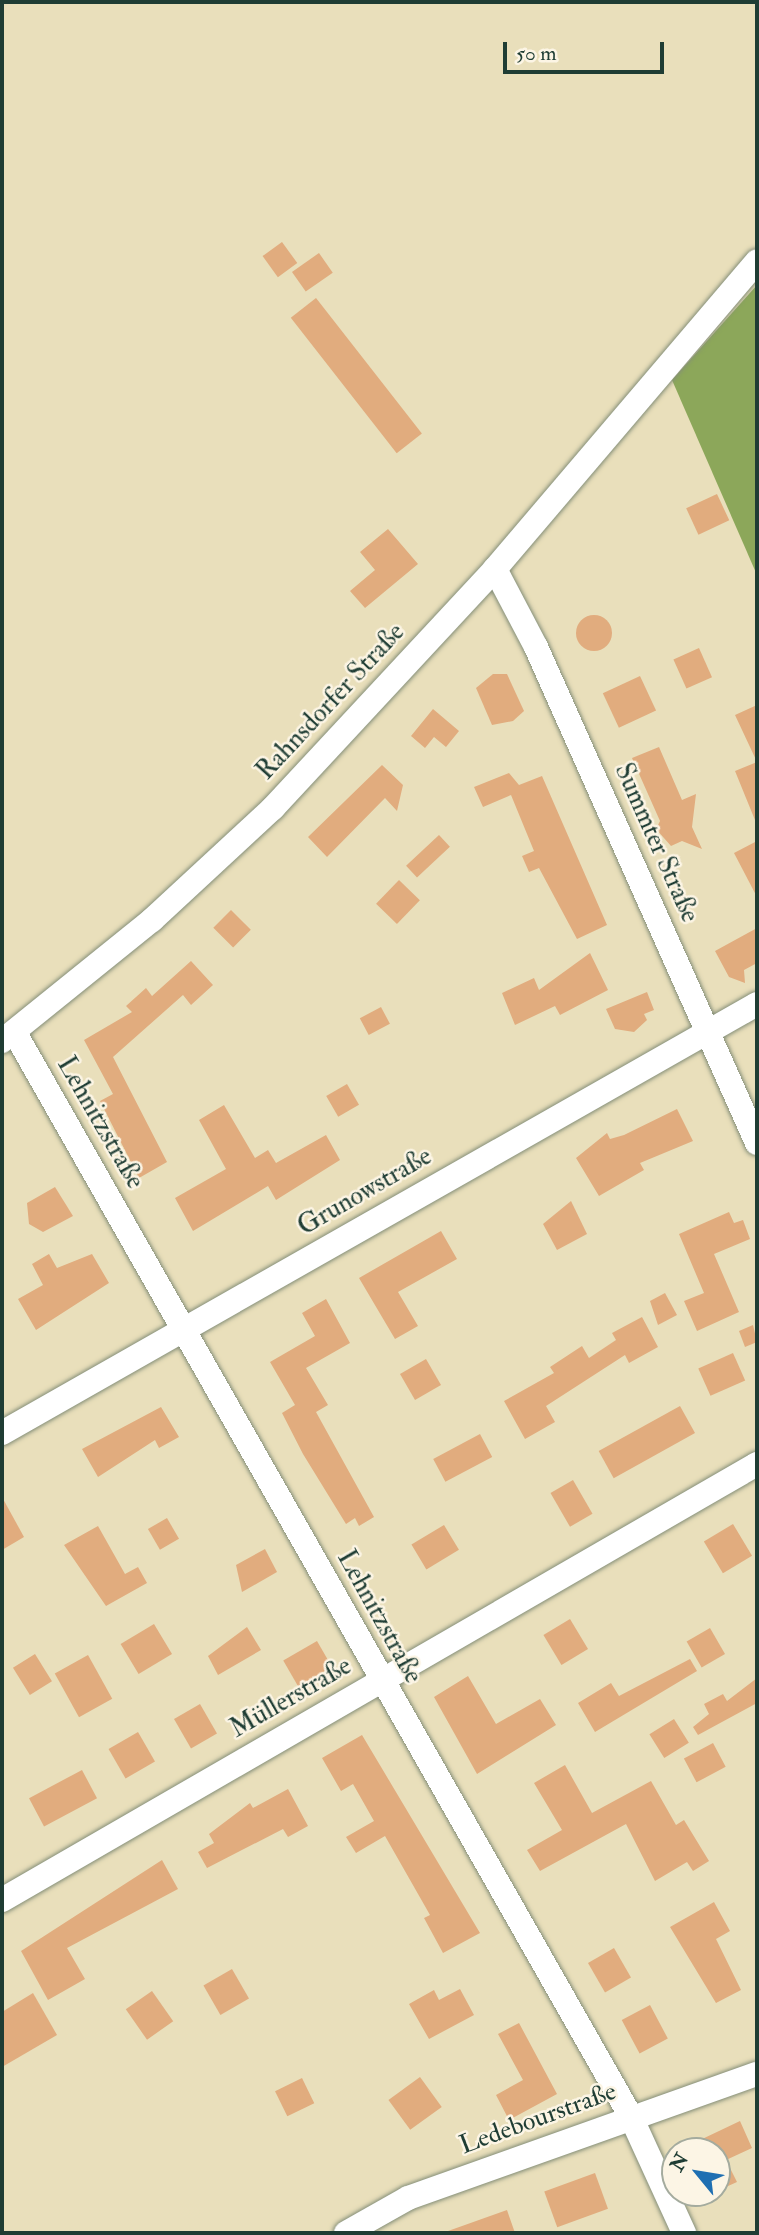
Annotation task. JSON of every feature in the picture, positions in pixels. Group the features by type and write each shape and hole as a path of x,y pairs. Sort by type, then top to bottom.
{"street":[{"name":"Rahnsdorfer Straße","path":"8,1037 152,920 273,808 495,569 757,261"},
{"name":"Summter Straße","path":"495,569 532,637 757,1143"},
{"name":"Grunowstraße","path":"2,1433 757,1004"},
{"name":"Lehnitzstraße","path":"8,1037 183,1329 380,1680 631,2117 684,2233"},
{"name":"Müllerstraße","path":"2,1900 757,1464"},
{"name":"Ledebourstraße","path":"346,2233 408,2198 757,2074"}],"green space":[{"path":"757,285 757,575 672,380"}],"building":[{"path":"282,242 297,263 278,277 263,256"},
{"path":"319,253 333,273 306,292 292,272"},
{"path":"316,298 422,434 397,453 291,318"},
{"path":"717,494 729,520 698,535 686,508"},
{"path":"388,529 418,564 365,608 350,591 375,570 360,552"},
{"path":"594,615 607,620 612,633 607,646 594,651 581,646 576,633 581,620"},
{"path":"699,648 712,677 686,689 673,659"},
{"path":"493,674 507,674 524,711 513,721 492,725 476,688"},
{"path":"640,676 656,710 619,728 603,693"},
{"path":"757,705 757,762 735,715"},
{"path":"433,709 459,731 446,747 434,737 425,748 411,736"},
{"path":"659,747 682,800 696,794 692,827 702,849 682,841 671,846 656,829 660,821 632,758"},
{"path":"757,762 757,825 735,771"},
{"path":"382,765 403,785 397,811 385,798 327,857 308,837"},
{"path":"509,773 519,785 542,776 607,925 577,939 539,868 529,872 522,856 534,851 511,795 483,807 474,787"},
{"path":"439,835 450,847 417,877 406,866"},
{"path":"757,841 757,897 734,853"},
{"path":"399,880 420,900 397,924 376,904"},
{"path":"231,910 251,930 233,947 213,928"},
{"path":"757,928 757,963 744,970 745,983 729,977 715,951"},
{"path":"590,953 608,990 560,1015 555,1006 515,1025 502,993 534,978 539,990"},
{"path":"191,961 213,985 191,1005 183,995 113,1057 167,1162 139,1178 100,1101 113,1094 84,1040 132,1012 126,1006 146,988 152,996"},
{"path":"647,992 654,1010 644,1014 647,1020 634,1032 615,1029 606,1009"},
{"path":"381,1007 390,1024 369,1035 360,1018"},
{"path":"347,1084 359,1105 338,1117 326,1096"},
{"path":"224,1105 255,1158 268,1150 276,1163 326,1135 340,1160 276,1200 268,1186 193,1231 175,1198 226,1169 199,1120"},
{"path":"677,1109 693,1141 640,1163 644,1170 599,1196 576,1158 607,1133 610,1139 624,1135"},
{"path":"55,1187 73,1216 43,1232 29,1224 27,1203"},
{"path":"571,1201 587,1234 557,1250 543,1224"},
{"path":"729,1212 734,1223 743,1220 750,1239 714,1254 739,1312 697,1331 684,1301 704,1293 679,1234"},
{"path":"441,1231 457,1259 398,1292 418,1326 395,1339 359,1278"},
{"path":"49,1254 57,1268 92,1254 109,1283 36,1330 18,1299 43,1285 32,1264"},
{"path":"665,1293 677,1315 658,1325 650,1301"},
{"path":"326,1299 350,1343 306,1368 328,1405 316,1412 374,1517 359,1526 355,1518 346,1524 303,1454 282,1413 295,1405 270,1362 315,1336 302,1313"},
{"path":"642,1317 658,1347 629,1363 625,1355 546,1406 555,1422 525,1439 504,1401 554,1373 550,1367 582,1346 589,1358 616,1340 612,1333"},
{"path":"753,1325 757,1342 745,1347 739,1331"},
{"path":"733,1353 745,1380 710,1396 698,1368"},
{"path":"426,1359 441,1385 415,1400 400,1374"},
{"path":"680,1406 695,1433 614,1478 599,1451"},
{"path":"161,1407 179,1437 159,1448 155,1440 98,1477 82,1449"},
{"path":"480,1434 492,1457 445,1482 433,1459"},
{"path":"573,1480 592,1514 570,1527 550,1493"},
{"path":"2,1497 24,1537 2,1550"},
{"path":"167,1518 179,1539 160,1550 148,1529"},
{"path":"733,1524 752,1556 723,1573 704,1542"},
{"path":"444,1525 459,1550 426,1569 411,1545"},
{"path":"98,1526 125,1574 138,1567 147,1583 106,1606 64,1545"},
{"path":"265,1549 277,1572 242,1592 236,1565"},
{"path":"570,1619 588,1649 561,1665 543,1635"},
{"path":"154,1624 172,1654 139,1674 121,1644"},
{"path":"247,1627 261,1650 218,1675 208,1656"},
{"path":"710,1628 725,1654 702,1667 687,1642"},
{"path":"317,1641 332,1667 298,1686 283,1660"},
{"path":"35,1654 52,1681 30,1695 13,1668"},
{"path":"88,1655 112,1699 79,1717 55,1673"},
{"path":"690,1659 697,1671 595,1732 578,1703 611,1683 619,1696"},
{"path":"468,1676 496,1724 540,1699 556,1725 477,1774 434,1697"},
{"path":"757,1678 757,1703 698,1735 693,1727 709,1714 704,1704 723,1694 727,1701"},
{"path":"200,1704 217,1733 191,1748 174,1719"},
{"path":"674,1719 689,1743 664,1758 649,1734"},
{"path":"138,1732 155,1761 126,1778 109,1749"},
{"path":"362,1735 480,1933 443,1953 424,1918 430,1915 385,1836 356,1853 346,1837 374,1821 353,1784 341,1791 322,1758"},
{"path":"713,1743 726,1767 697,1782 684,1758"},
{"path":"565,1765 592,1813 651,1781 676,1825 684,1820 709,1861 693,1871 687,1862 655,1881 626,1824 540,1871 527,1850 562,1830 534,1783"},
{"path":"82,1770 97,1798 44,1826 29,1798"},
{"path":"288,1789 308,1826 288,1837 283,1829 207,1868 198,1852 214,1843 209,1834 250,1803 253,1808"},
{"path":"162,1860 178,1889 67,1948 85,1979 48,2000 21,1951"},
{"path":"714,1902 730,1931 716,1939 741,1990 716,2003 670,1927"},
{"path":"614,1948 631,1977 605,1992 588,1963"},
{"path":"232,1969 249,1998 220,2015 203,1986"},
{"path":"460,1989 474,2015 429,2039 409,2004 434,1990 439,2000"},
{"path":"152,1991 173,2021 147,2040 126,2009"},
{"path":"33,1993 57,2035 2,2067 2,2012"},
{"path":"650,2005 668,2039 640,2054 622,2020"},
{"path":"519,2023 557,2094 509,2120 496,2095 523,2080 498,2034"},
{"path":"420,2077 442,2107 410,2130 388,2100"},
{"path":"302,2078 314,2103 287,2116 275,2091"},
{"path":"740,2121 752,2148 731,2158 731,2137 706,2137"},
{"path":"731,2170 737,2182 731,2185"},
{"path":"595,2173 608,2209 557,2227 544,2191"},
{"path":"507,2210 515,2233 448,2233 448,2231"}]}
